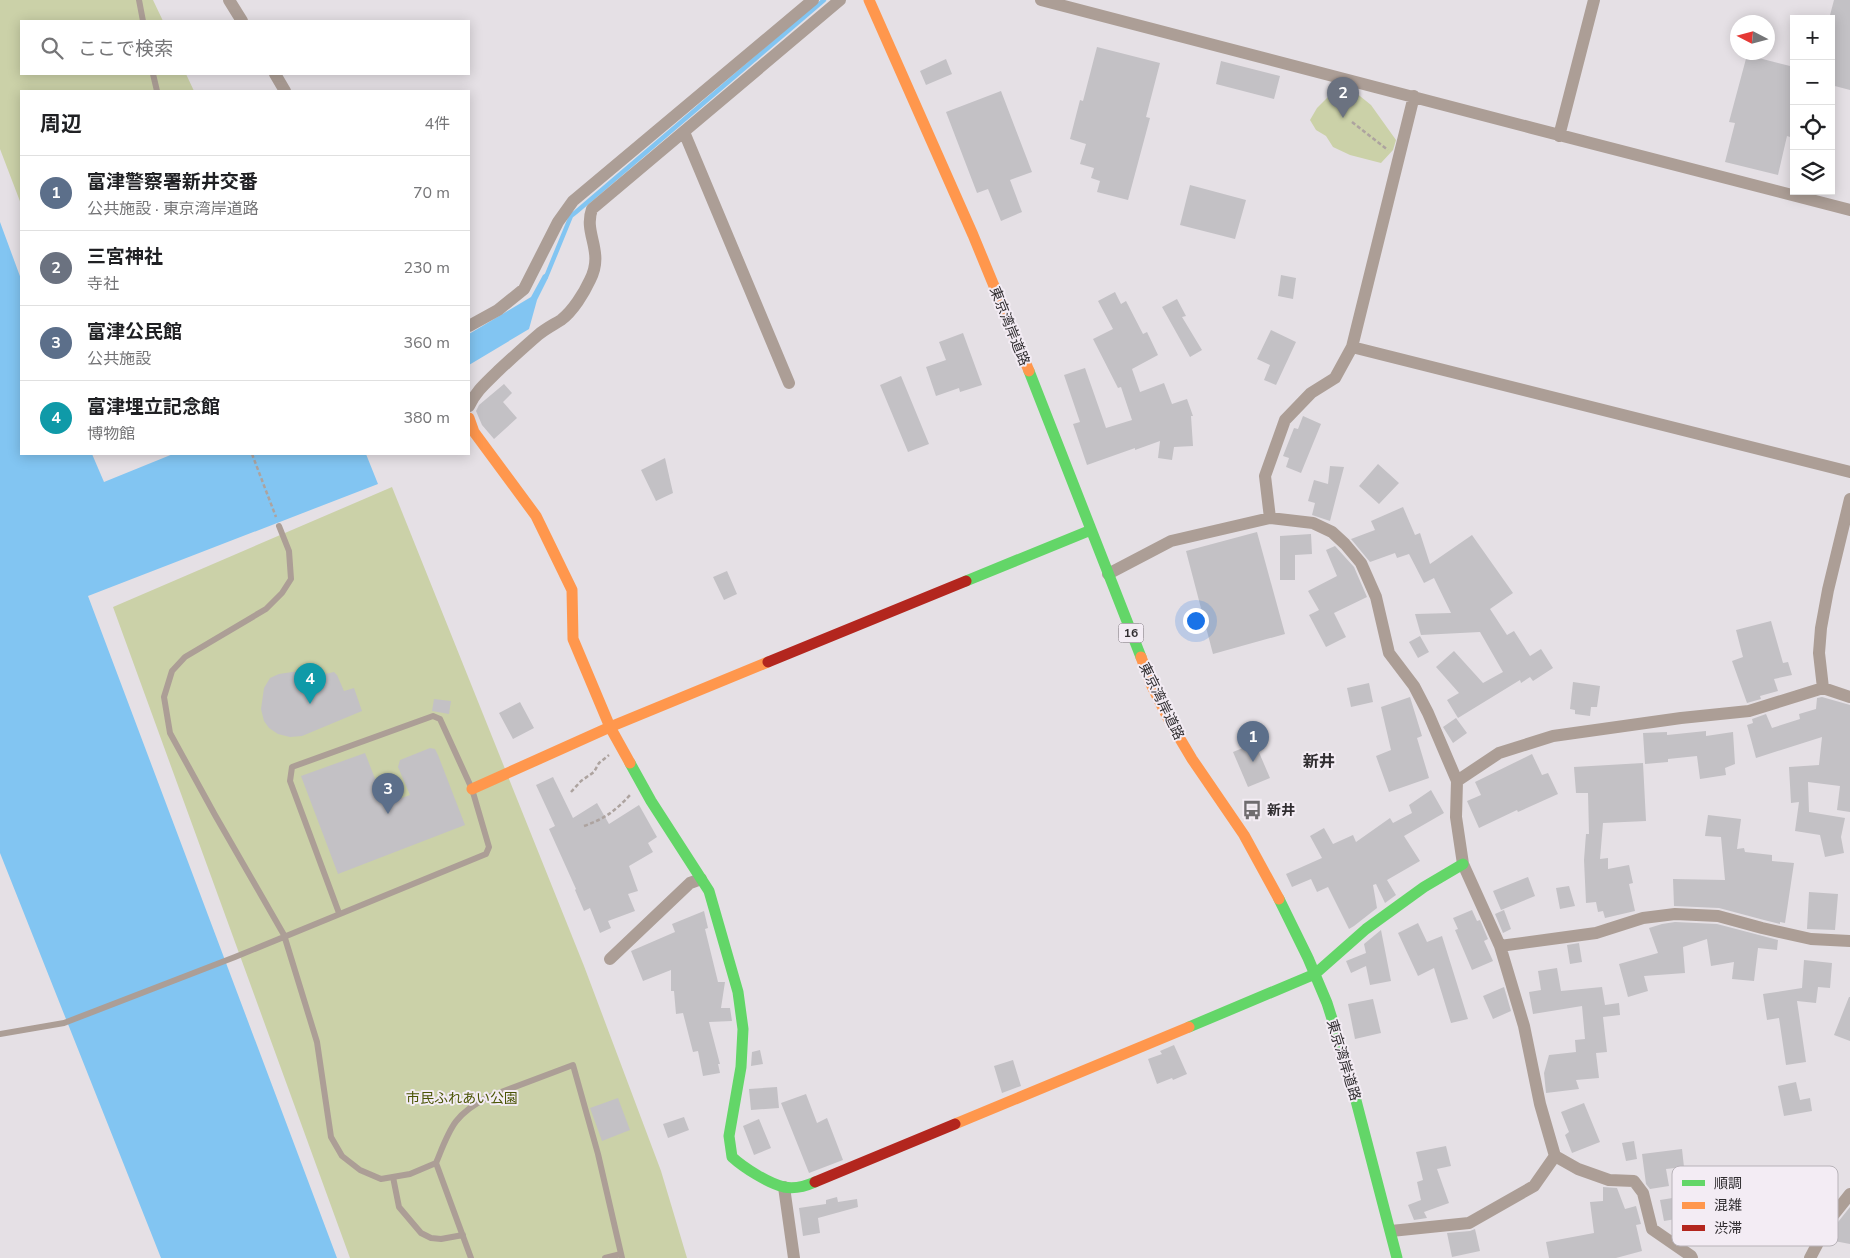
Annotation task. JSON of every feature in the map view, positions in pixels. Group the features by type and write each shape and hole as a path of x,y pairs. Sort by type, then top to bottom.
{"main road":[{"name":"東京湾岸道路","path":"869,0 973,235 1032,379 1151,684 1170,722 1192,759 1244,835 1271,883 1315,974 1327,1003 1348,1066 1397,1258"},
{"path":"470,421 474,432 536,516 572,590 573,639 610,727 640,781 709,891 738,992 743,1028 741,1066 729,1136 732,1157 747,1170 784,1186 804,1187 1315,974 1366,929 1424,887 1463,864"},
{"path":"472,788 610,727 1091,530"}],"street":[{"path":"229,0 241,20"},
{"path":"470,325 498,310 524,288 558,222 573,201 813,0"},
{"path":"470,404 474,394 528,344 571,310 590,282 597,259 589,218 592,209 840,0"},
{"path":"1041,0 1850,210"},
{"path":"1559,136 1594,0"},
{"path":"276,75 284,90"},
{"path":"1270,518 1265,476 1284,420 1311,393 1335,378 1352,347 1414,96"},
{"path":"684,132 789,383"},
{"path":"1352,347 1850,472"},
{"path":"1823,688 1819,654 1822,628 1828,590 1850,499"},
{"path":"1108,574 1171,541 1270,518 1313,523 1332,532 1346,544 1361,563 1376,597 1389,653 1414,686 1428,713 1457,781 1456,817 1463,864 1500,946 1524,1026 1540,1104 1555,1156 1578,1169 1609,1180 1634,1181 1643,1193 1652,1229 1672,1243"},
{"path":"1457,781 1499,753 1553,736 1681,718 1749,711 1823,688 1850,697"},
{"path":"610,959 690,883 701,879"},
{"path":"1500,946 1596,933 1642,918 1675,914 1718,916 1811,939 1850,941"},
{"path":"1391,1231 1469,1223 1534,1186 1555,1156"},
{"path":"784,1186 794,1258"},
{"path":"1838,1209 1850,1194"},
{"path":"1677,1246 1692,1258"},
{"path":"1810,1258 1816,1246"}],"lane":[{"path":"139,0 143,20"},
{"path":"153,75 156,90"},
{"path":"279,526 289,551 291,579 282,594 266,609 185,657 172,671 164,698 170,733 284,935 317,1042 331,1137 342,1156 360,1170 381,1179 410,1174 436,1163"},
{"path":"0,1034 64,1023 234,956 486,854 490,847 472,788 440,719 433,716 292,767 290,781 339,913"},
{"path":"471,1258 436,1163 449,1132 466,1109 488,1097 573,1065 598,1154 621,1256 605,1258"},
{"path":"393,1177 399,1207 420,1233 441,1240 463,1235"}],"path":[{"path":"1352,122 1399,159"},
{"path":"252,455 279,526"},
{"path":"571,792 594,772 599,763 619,746"},
{"path":"584,826 616,810 640,781"}],"green space":[{"path":"0,0 153,0 163,20 20,20 20,75 186,75 194,90 20,90 20,201 0,149"},
{"path":"1338,87 1350,88 1371,105 1396,140 1393,150 1381,163 1350,155 1333,147 1326,136 1316,130 1310,120 1317,108"},
{"name":"市民ふれあい公園","path":"392,487 584,966 661,1171 687,1258 350,1258 113,607"}],"water":[{"path":"0,222 20,276 20,455 92,455 104,482 171,455 366,455 378,484 88,596 337,1258 161,1258 0,853"},
{"path":"548,272 548,278 537,300 529,329 470,364 470,333 531,297 543,275"}],"building":[{"path":"1834,0 1850,0 1850,90 1835,86 1835,15 1830,15"},
{"path":"1097,47 1160,63 1146,117 1150,118 1128,200 1097,192 1100,181 1091,178 1094,168 1080,164 1086,144 1070,139 1080,100 1083,101"},
{"path":"946,59 952,74 926,85 920,71"},
{"path":"1746,60 1767,60 1790,66 1790,137 1787,136 1778,175 1725,162 1735,123 1729,122"},
{"path":"1221,61 1280,76 1274,99 1216,84"},
{"path":"1001,91 1032,172 1010,180 1022,212 1001,221 988,189 977,193 946,112"},
{"path":"1190,185 1246,200 1235,239 1180,225"},
{"path":"1281,275 1296,278 1293,299 1278,296"},
{"path":"1115,292 1121,304 1126,301 1143,334 1147,332 1158,355 1132,369 1140,392 1164,383 1172,404 1187,399 1193,416 1191,416 1193,446 1174,447 1172,460 1158,458 1160,441 1087,465 1073,424 1080,422 1064,375 1085,368 1106,428 1132,420 1121,387 1118,388 1093,339 1113,329 1098,301"},
{"path":"1177,299 1186,316 1182,317 1202,350 1190,357 1162,307"},
{"path":"1271,330 1296,342 1276,385 1264,380 1270,365 1257,359"},
{"path":"963,333 982,385 960,392 959,388 936,396 926,367 946,360 939,342"},
{"path":"901,376 929,444 908,452 880,385"},
{"path":"504,384 512,393 503,402 517,418 494,439 482,425 476,411 479,405"},
{"path":"1303,416 1321,424 1301,473 1286,467 1289,458 1283,456 1294,428 1298,429"},
{"path":"665,458 673,493 656,501 641,470"},
{"path":"1378,464 1399,483 1379,504 1359,486"},
{"path":"1330,466 1344,467 1330,521 1312,515 1315,503 1308,501 1314,480 1328,484"},
{"path":"1403,507 1415,535 1420,533 1430,564 1472,535 1513,593 1490,609 1507,635 1514,631 1530,656 1541,649 1553,668 1533,681 1530,677 1521,683 1520,680 1458,718 1447,700 1459,693 1436,667 1454,651 1483,683 1503,672 1480,632 1421,635 1415,614 1451,613 1434,578 1424,583 1409,554 1397,558 1395,553 1370,562 1351,539 1375,530 1371,521"},
{"path":"1257,532 1285,634 1213,654 1186,551"},
{"path":"1311,534 1312,554 1295,555 1295,580 1280,580 1280,536"},
{"path":"1335,546 1354,567 1367,597 1334,613 1346,637 1326,647 1309,615 1319,610 1308,591 1337,576 1326,550"},
{"path":"727,571 737,594 724,600 713,577"},
{"path":"1771,621 1783,663 1788,662 1792,675 1774,679 1778,691 1760,696 1761,699 1747,703 1732,661 1743,657 1736,630"},
{"path":"1420,636 1429,652 1418,658 1409,642"},
{"path":"299,671 297,680 323,677 325,674 334,672 344,691 354,688 362,711 302,736 290,737 278,734 269,728 264,721 261,709 264,688 270,678 279,674"},
{"path":"1573,682 1600,686 1597,707 1591,707 1590,716 1575,714 1575,710 1570,709"},
{"path":"1369,683 1373,702 1351,707 1347,688"},
{"path":"1410,697 1422,736 1417,738 1429,778 1389,792 1376,756 1391,750 1381,707"},
{"path":"1822,697 1850,705 1850,812 1837,810 1840,786 1808,782 1809,812 1845,818 1841,837 1844,853 1825,857 1820,835 1795,831 1799,802 1791,803 1789,767 1819,765 1822,737 1756,758 1747,725 1753,723 1752,719 1766,714 1772,728 1800,719 1799,714 1816,709 1817,698"},
{"path":"434,699 451,701 449,714 432,711"},
{"path":"520,702 534,728 513,739 499,713"},
{"path":"1456,718 1467,733 1453,743 1443,727"},
{"path":"1706,731 1706,736 1733,732 1735,764 1725,768 1726,775 1700,779 1697,756 1668,759 1668,762 1645,764 1643,733 1667,732 1667,735"},
{"path":"1255,743 1270,778 1248,787 1233,752"},
{"path":"430,748 435,749 438,755 465,825 338,874 301,776 365,753 385,804 410,795 398,767 400,760"},
{"path":"1532,754 1542,775 1548,773 1558,794 1518,812 1517,810 1479,828 1467,801 1481,795 1475,782"},
{"path":"1643,763 1646,821 1603,823 1600,859 1608,858 1608,869 1629,865 1633,883 1629,884 1635,911 1605,918 1603,911 1598,912 1596,902 1586,903 1584,860 1586,834 1589,834 1588,793 1576,793 1574,767"},
{"path":"553,777 573,818 597,803 609,824 639,805 657,837 648,843 653,852 629,866 638,891 628,894 635,911 608,921 611,928 600,933 590,908 584,911 549,829 555,826 536,785"},
{"path":"1431,790 1444,813 1404,836 1420,861 1387,880 1396,895 1385,903 1376,884 1373,885 1377,908 1354,926 1349,929 1328,887 1317,892 1311,879 1292,887 1286,874 1322,858 1310,836 1324,828 1333,844 1353,835 1356,842 1390,818 1393,823 1412,813 1409,805"},
{"path":"1708,815 1741,819 1737,849 1744,848 1745,852 1772,855 1772,861 1794,863 1785,923 1780,922 1780,924 1719,908 1674,906 1673,879 1725,880 1721,837 1705,836"},
{"path":"1528,877 1535,896 1501,910 1493,891"},
{"path":"1569,886 1575,906 1560,909 1556,888"},
{"path":"1809,892 1838,894 1835,930 1807,929"},
{"path":"1472,910 1477,921 1480,920 1488,939 1484,941 1493,961 1472,970 1455,930 1458,929 1453,918"},
{"path":"1504,910 1511,929 1503,933 1495,914"},
{"path":"704,911 708,928 705,929 718,982 725,982 721,1008 730,1008 732,1021 709,1022 720,1064 718,1064 720,1073 703,1076 698,1051 693,1052 683,1013 676,1014 674,991 671,991 671,970 643,981 631,951 675,932 672,924"},
{"path":"1675,922 1717,924 1778,940 1777,950 1758,948 1754,981 1732,979 1734,962 1711,966 1707,939 1683,947 1685,973 1644,976 1648,991 1628,997 1619,964 1658,953 1649,928"},
{"path":"1418,923 1427,942 1442,936 1468,1019 1451,1023 1434,968 1418,976 1398,933"},
{"path":"1381,930 1391,981 1370,985 1366,966 1351,973 1346,961 1366,953 1364,944"},
{"path":"1579,943 1582,962 1570,964 1567,945"},
{"path":"1804,960 1832,963 1830,988 1818,987 1816,1003 1797,1001 1806,1062 1786,1065 1779,1018 1767,1020 1763,994 1802,988"},
{"path":"1557,968 1561,991 1602,987 1605,1005 1619,1003 1620,1015 1603,1017 1607,1052 1596,1053 1599,1078 1576,1080 1579,1089 1546,1093 1544,1073 1549,1055 1576,1052 1575,1040 1585,1039 1582,1006 1533,1014 1529,992 1541,990 1538,971"},
{"path":"1504,987 1511,1011 1493,1019 1483,996"},
{"path":"1850,997 1850,1041 1834,1035"},
{"path":"1373,999 1381,1033 1355,1039 1348,1004"},
{"path":"1174,1045 1187,1074 1157,1084 1148,1059 1162,1054 1160,1051"},
{"path":"760,1050 763,1064 751,1066 752,1052"},
{"path":"1013,1060 1021,1086 1002,1093 994,1066"},
{"path":"1796,1082 1800,1100 1810,1098 1812,1111 1784,1116 1778,1086"},
{"path":"777,1087 779,1108 751,1110 749,1089"},
{"path":"806,1094 817,1123 827,1118 843,1160 809,1173 781,1103"},
{"path":"618,1098 630,1130 602,1141 590,1108"},
{"path":"1584,1103 1600,1142 1572,1153 1565,1135 1569,1132 1561,1112"},
{"path":"684,1117 689,1130 668,1138 663,1124"},
{"path":"759,1119 771,1148 754,1155 743,1126"},
{"path":"1634,1141 1637,1159 1626,1161 1622,1143"},
{"path":"1446,1146 1451,1166 1437,1169 1449,1203 1424,1212 1427,1218 1414,1220 1408,1205 1421,1200 1417,1182 1423,1180 1416,1152"},
{"path":"1682,1149 1684,1166 1672,1166 1672,1168 1666,1169 1669,1186 1650,1189 1646,1184 1642,1154"},
{"path":"1603,1187 1617,1188 1625,1209 1636,1206 1641,1224 1636,1225 1642,1251 1616,1258 1549,1258 1546,1242 1594,1233 1590,1202 1603,1201"},
{"path":"837,1197 838,1202 857,1199 858,1207 818,1218 820,1233 803,1236 799,1208 826,1204 826,1200"},
{"path":"1672,1198 1672,1220 1664,1221 1660,1200"},
{"path":"1850,1207 1850,1244 1838,1242 1838,1222"},
{"path":"1475,1229 1480,1251 1452,1257 1447,1233"}],"waterway":[{"path":"546,277 571,216 824,0"}],"traffic: fast":[{"path":"1029,371 1141,657"},
{"path":"966,581 1091,530"},
{"path":"630,763 651,801 709,891 738,992 743,1029 741,1067 729,1136 732,1157 756,1175 784,1187 800,1187 815,1182"},
{"path":"1189,1027 1315,974 1366,929 1424,887 1463,864"},
{"path":"1279,899 1308,958 1327,1003 1347,1066 1397,1258"}],"traffic: slow":[{"path":"869,0 973,235 1029,371"},
{"path":"470,421 474,432 536,516 572,590 573,639 610,727 630,763"},
{"path":"1141,657 1151,684 1170,722 1192,759 1244,835 1279,899"},
{"path":"472,789 610,727 768,662"},
{"path":"955,1124 1189,1027"}],"traffic: jam":[{"path":"768,662 966,581"},
{"path":"815,1182 955,1124"}],"place":[{"name":"三宮神社","path":"1343,118"},
{"name":"富津埋立記念館","path":"310,704"},
{"name":"富津警察署新井交番","path":"1253,762"},
{"name":"新井","path":"1252,810"},
{"name":"富津公民館","path":"388,814"}],"district":[{"name":"新井","path":"1319,761"}]}
